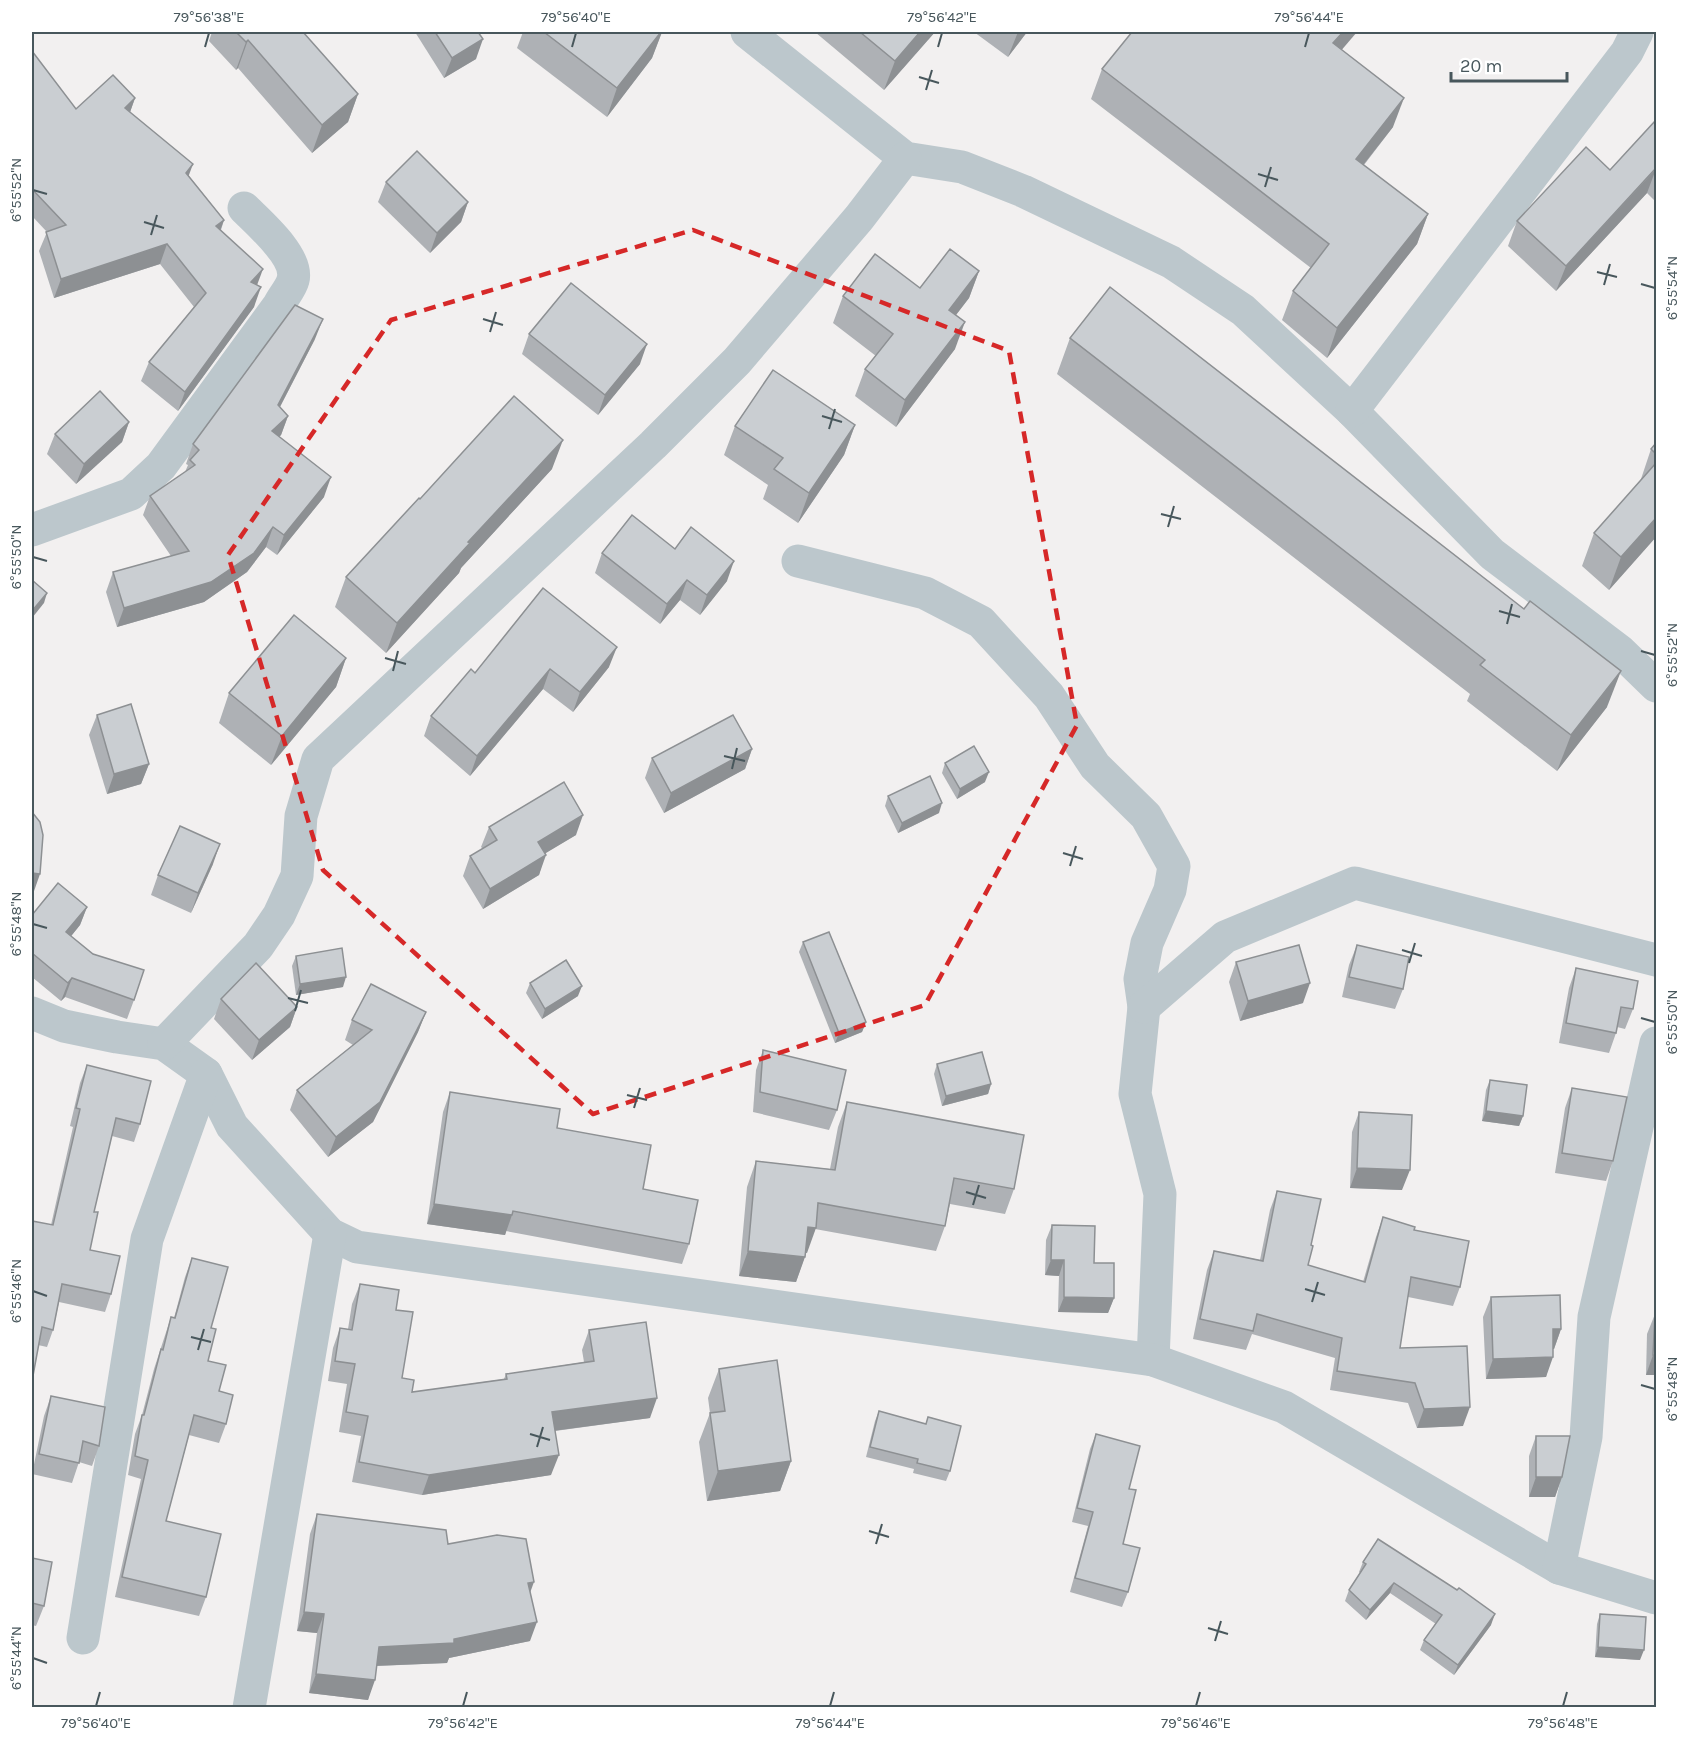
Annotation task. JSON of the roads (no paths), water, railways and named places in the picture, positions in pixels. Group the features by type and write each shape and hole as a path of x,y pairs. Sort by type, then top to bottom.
{"street":[{"path":"747,32 905,158 962,167 1023,191 1171,262 1244,309 1352,411 1492,554 1621,652 1656,686"},
{"path":"1352,411 1627,52 1637,32"},
{"path":"164,1044 258,946 279,915 297,876 302,816 318,759 653,446 737,361 859,218 905,158"},
{"path":"32,530 131,494 161,466 279,304 294,279 291,259 244,208"},
{"path":"798,561 925,593 981,622 1049,696 1095,766 1146,816 1174,866 1170,890 1147,943 1140,980 1144,1007 1135,1094 1160,1194 1153,1360"},
{"path":"1144,1007 1225,937 1355,883 1656,960"},
{"path":"32,1013 63,1026 164,1044 206,1074 232,1126 330,1234 357,1247 1153,1360 1284,1407 1559,1568 1656,1598"},
{"path":"1559,1568 1586,1437 1594,1317 1656,1043"},
{"path":"83,1638 147,1239 206,1074"},
{"path":"249,1707 330,1234"}]}
